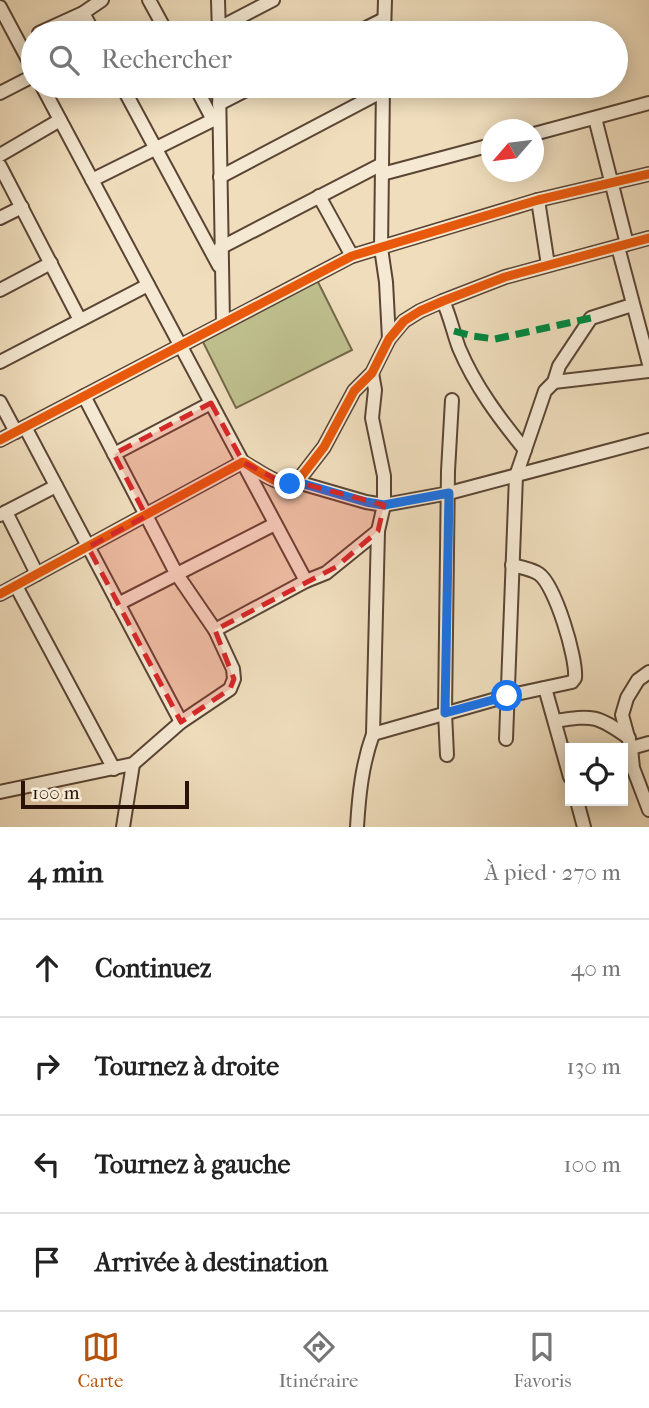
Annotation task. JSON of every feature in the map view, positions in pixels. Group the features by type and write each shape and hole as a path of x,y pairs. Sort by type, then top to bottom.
{"street":[{"path":"65,21 103,0"},
{"path":"149,0 160,21"},
{"path":"218,0 219,21"},
{"path":"236,21 273,0"},
{"path":"380,21 384,19 384,0"},
{"path":"0,7 21,47"},
{"path":"83,13 87,21"},
{"path":"0,93 21,82"},
{"path":"48,98 306,581"},
{"path":"129,98 221,270"},
{"path":"202,98 216,120"},
{"path":"219,98 216,120 223,323"},
{"path":"219,104 231,98"},
{"path":"220,177 365,98"},
{"path":"383,98 381,248 389,339"},
{"path":"544,131 649,103"},
{"path":"595,118 612,184 632,305 643,320 649,364"},
{"path":"0,155 60,120"},
{"path":"92,180 216,120"},
{"path":"220,248 319,196 382,169 481,147"},
{"path":"0,166 80,320"},
{"path":"0,440 352,256 538,200 649,174"},
{"path":"319,196 352,256"},
{"path":"538,200 548,265"},
{"path":"0,218 22,207"},
{"path":"297,482 324,447 354,391 372,373 389,339 404,321 420,311 505,277 649,238"},
{"path":"0,290 51,264"},
{"path":"0,362 148,285"},
{"path":"443,301 473,378 486,401 525,450"},
{"path":"506,739 516,476 545,391 554,382 559,366 591,318 632,305"},
{"path":"554,382 649,371"},
{"path":"357,827 359,784 373,734 378,531 384,505 384,476 372,418 375,390 372,373"},
{"path":"0,792 132,764 181,722 230,689 234,679 233,669 215,630 176,573 84,396"},
{"path":"447,754 445,713 448,471 452,400"},
{"path":"0,402 56,486 181,722"},
{"path":"114,454 211,403"},
{"path":"243,462 281,483 297,482 384,505 449,493 649,440"},
{"path":"0,594 243,462"},
{"path":"37,574 3,514 56,486"},
{"path":"118,604 275,524"},
{"path":"215,630 336,567 378,531"},
{"path":"373,734 507,696 572,682 575,678 565,624 548,587 540,574 512,565"},
{"path":"16,586 114,769"},
{"path":"649,672 638,680 627,698 622,715 630,743 633,768 649,810"},
{"path":"545,688 565,758"},
{"path":"555,721 590,716 600,719 630,743 649,743"},
{"path":"123,827 132,764"},
{"path":"578,806 584,827"}],"highlighted area":[{"path":"211,403 243,462 285,484 297,482 384,505 378,531 336,567 215,630 234,679 230,689 181,722 88,547 146,516 114,454"}],"green space":[{"path":"317,280 352,350 236,408 201,338"}],"marked path":[{"path":"454,331 495,339 591,318"}],"cycle path":[{"path":"0,440 352,256 538,200 649,174"},
{"path":"0,594 243,462 276,481 297,482 324,447 354,391 372,373 389,339 404,321 420,311 505,277 649,238"}],"route":[{"path":"290,484 297,482 384,505 449,493 445,713 507,696"}]}
